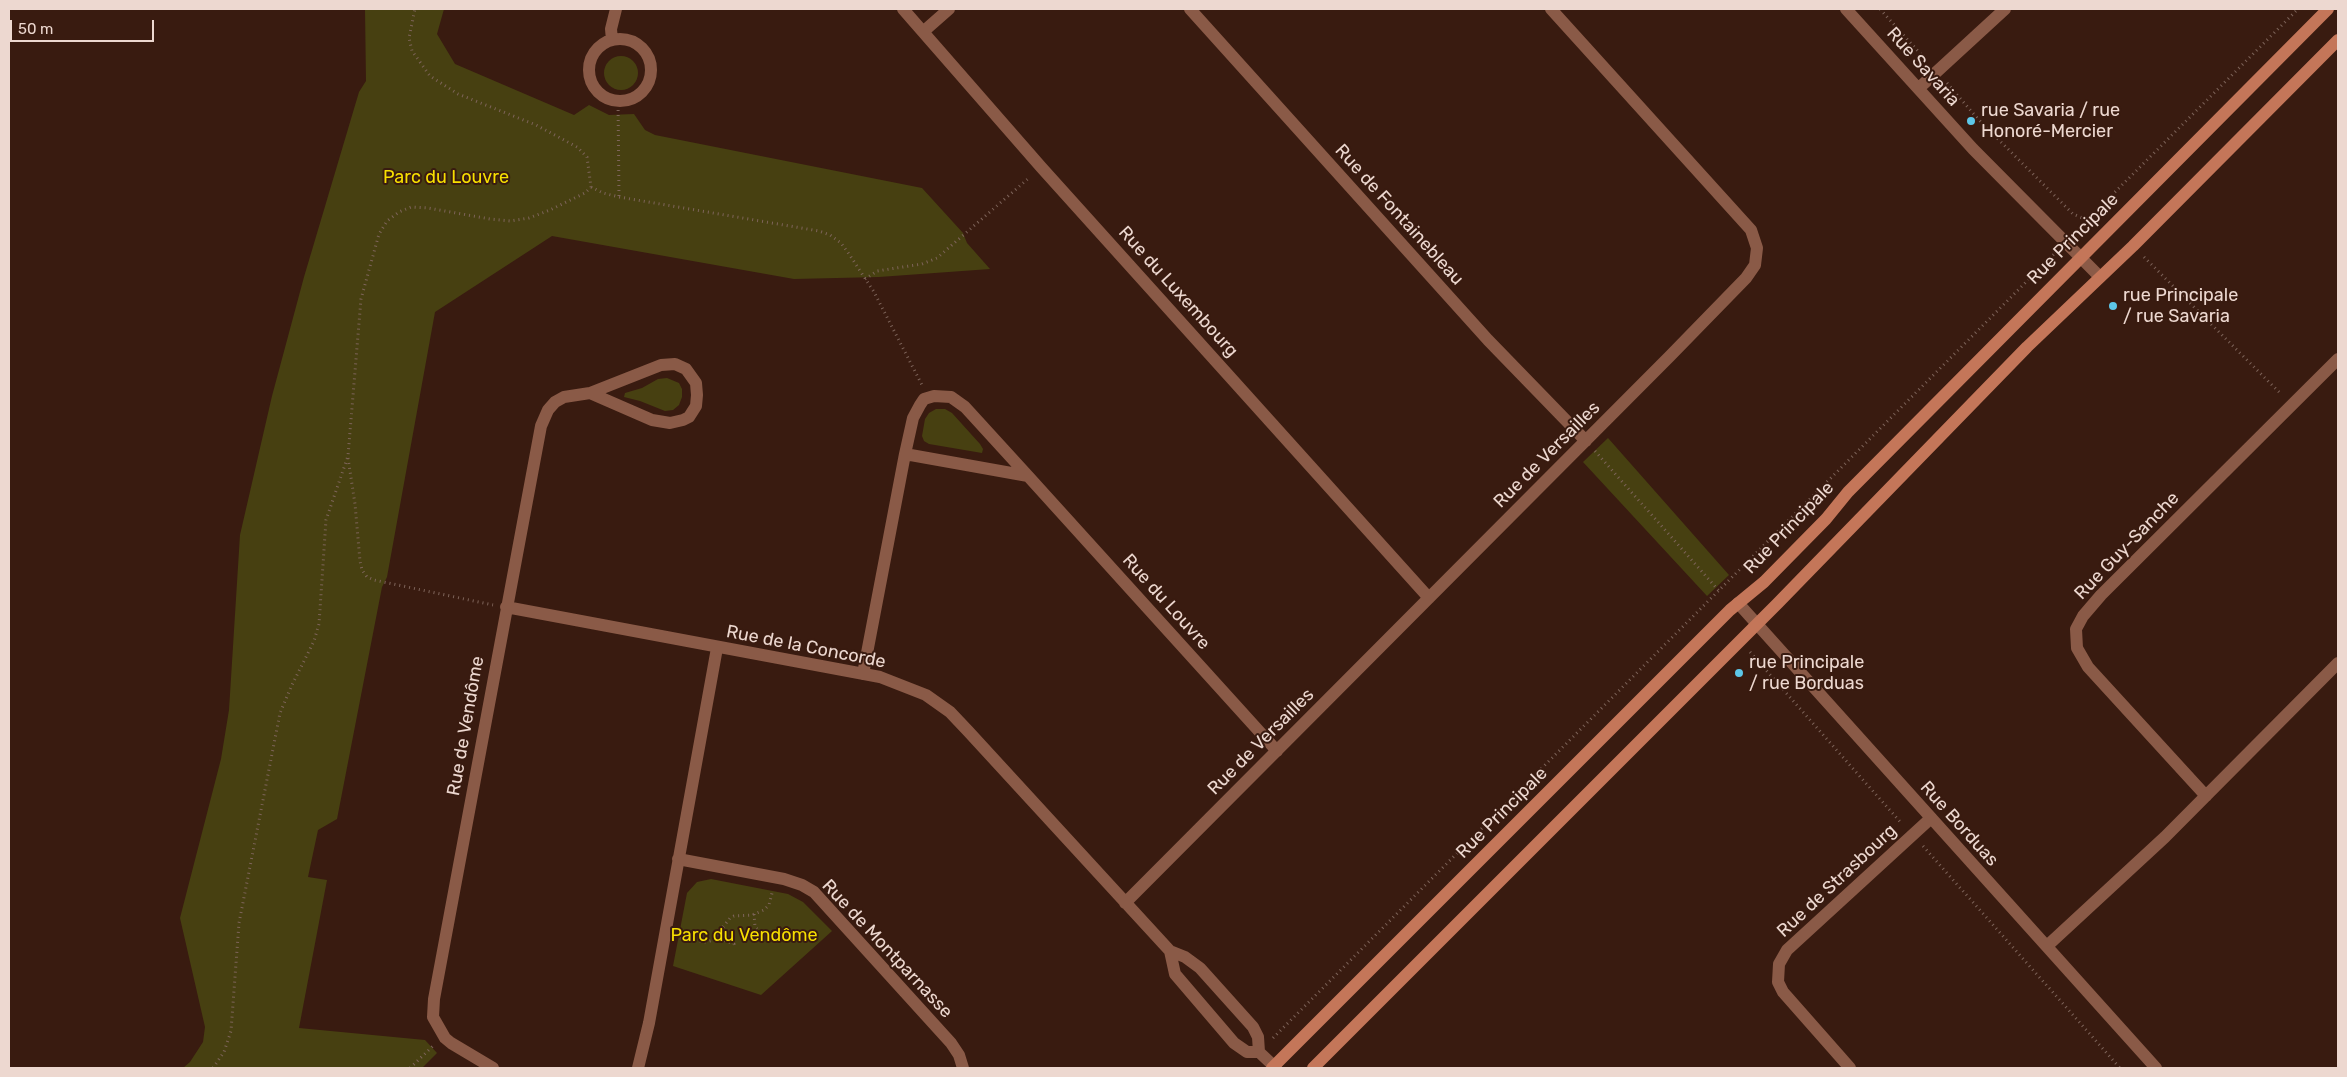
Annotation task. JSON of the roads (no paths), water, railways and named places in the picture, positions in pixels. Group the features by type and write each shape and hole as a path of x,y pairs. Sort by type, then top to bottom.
{"street":[{"path":"612,40 611,29 616,9"},
{"name":"Rue du Luxembourg","path":"903,9 1041,166 1429,598"},
{"path":"924,31 949,9"},
{"name":"Rue de Fontainebleau","path":"1190,9 1488,340 1590,446"},
{"name":"Rue de Versailles","path":"1124,903 1429,598 1590,446 1746,278 1756,262 1757,248 1753,234 1733,209 1551,9"},
{"name":"Rue Savaria","path":"1846,9 1973,149 2100,277"},
{"path":"1919,88 2006,9"},
{"name":"Rue Principale","path":"1274,1068 1738,603 1764,582 1826,519 1848,492 2328,9"},
{"path":"622,39 632,42 641,47 648,56 651,65 651,76 647,86 632,99 618,100 602,95 595,88 590,70 596,51 612,40 622,39"},
{"path":"1313,1068 1757,623 2027,347 2338,40"},
{"name":"Rue Guy-Sanche","path":"2206,796 2088,668 2077,648 2076,628 2083,616 2101,595 2338,359"},
{"name":"Rue de Vendôme","path":"493,1068 445,1038 433,1017 434,999 541,426 548,410 555,402 573,395 590,393 670,364 681,366 690,374 696,383 697,395 696,406 689,417 670,423 652,420 590,393"},
{"name":"Rue du Louvre","path":"863,674 913,418 924,400 934,396 951,397 966,407 1277,751"},
{"path":"905,454 1028,476"},
{"name":"Rue Borduas","path":"1738,603 1930,819 2156,1068"},
{"name":"Rue de la Concorde","path":"506,608 863,674 887,679 926,695 950,712 1170,951 1185,956 1200,968 1253,1027 1258,1037 1259,1052 1274,1068"},
{"path":"638,1068 649,1023 717,648"},
{"path":"2047,946 2206,796 2338,663"},
{"name":"Rue de Strasbourg","path":"1850,1068 1783,992 1778,982 1779,964 1787,950 1930,819"},
{"name":"Rue de Montparnasse","path":"678,859 784,879 802,885 814,892 951,1043 959,1055 963,1068"},
{"name":"Rue de la Concorde","path":"1170,951 1175,974 1234,1043 1247,1052 1259,1052"}],"place":[{"name":"rue Savaria / rue Honoré-Mercier","path":"1971,121"},
{"name":"rue Principale / rue Savaria","path":"2113,306"},
{"name":"rue Principale / rue Borduas","path":"1739,673"}],"park label":[{"name":"Parc du Louvre","path":"446,178"},
{"name":"Parc du Vendôme","path":"744,936"}]}
